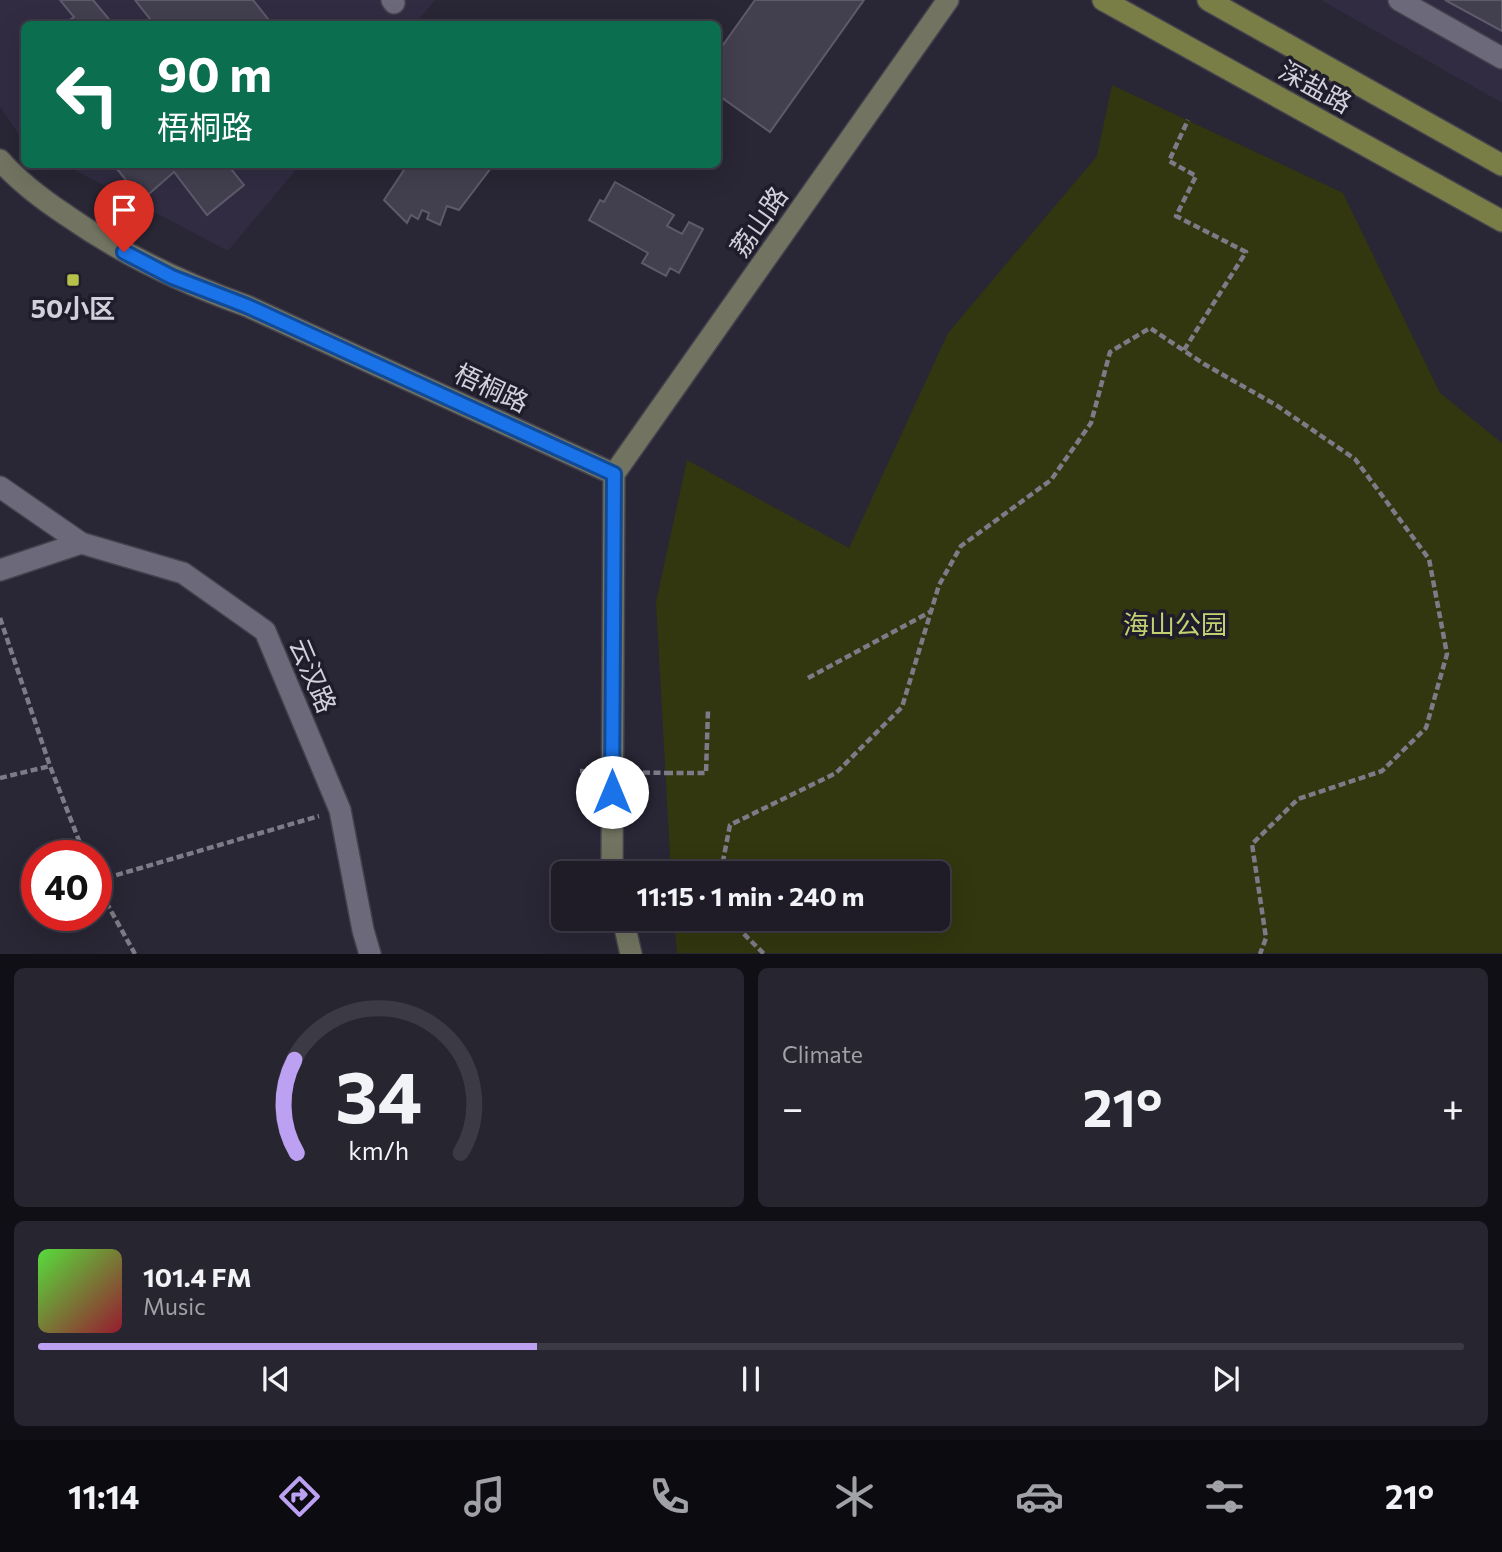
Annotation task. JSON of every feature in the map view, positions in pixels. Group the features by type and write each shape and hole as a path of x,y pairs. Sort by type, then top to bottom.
{"main road":[{"name":"深盐路","path":"1103,0 1502,221"},
{"name":"深盐路","path":"1209,0 1502,165"}],"street":[{"name":"荔山路","path":"614,474 948,0"},
{"path":"1399,0 1502,58"},
{"name":"梧桐路","path":"2,167 55,208 140,261 247,306 614,474"},
{"path":"612,861 614,474"},
{"name":"云汉路","path":"0,487 81,543 183,573 265,631 340,810 370,954"},
{"path":"0,570 81,543"},
{"path":"353,954 363,930"},
{"path":"625,931 631,954"}],"path":[{"path":"1184,350 1246,252 1176,216 1196,176 1169,161 1188,120"},
{"path":"723,861 730,825 836,773 902,707 939,585 961,546 1051,480 1091,423 1110,352 1150,328 1204,364 1276,405 1355,460 1429,559 1447,654 1426,728 1382,771 1297,799 1252,844 1266,938 1260,954"},
{"path":"808,678 931,611"},
{"path":"0,618 50,766 79,840"},
{"path":"580,771 706,774 708,710"},
{"path":"0,778 50,766"},
{"path":"112,878 340,810"},
{"path":"112,912 135,954"},
{"path":"741,931 764,954"}],"shaded area":[{"path":"0,0 435,0 418,21 21,21 21,137 0,107"},
{"path":"1321,0 1502,0 1502,103"},
{"path":"71,168 297,168 228,251"}],"green space":[{"name":"海山公园","path":"1112,85 1343,193 1440,393 1502,443 1502,953 677,953 675,931 950,931 950,861 670,861 656,602 687,460 849,548 948,333 1097,156"}],"building":[{"path":"60,0 93,0 110,21 68,21 74,17"},
{"path":"135,0 253,0 270,21 152,21"},
{"path":"755,0 864,0 770,132 721,97 721,48"},
{"path":"1445,0 1502,0 1502,31"},
{"path":"116,168 230,168 244,185 207,215 174,172 142,200"},
{"path":"405,168 491,168 459,210 447,206 440,225 427,219 429,213 422,210 418,219 411,215 407,223 384,200"},
{"path":"615,182 674,215 667,226 682,234 689,222 703,229 679,273 670,268 666,276 642,263 648,253 589,220 600,200 604,202"}],"place":[{"name":"50小区","path":"73,280"}],"route":[{"path":"124,252 172,277 247,306 614,474 612,792"}]}
